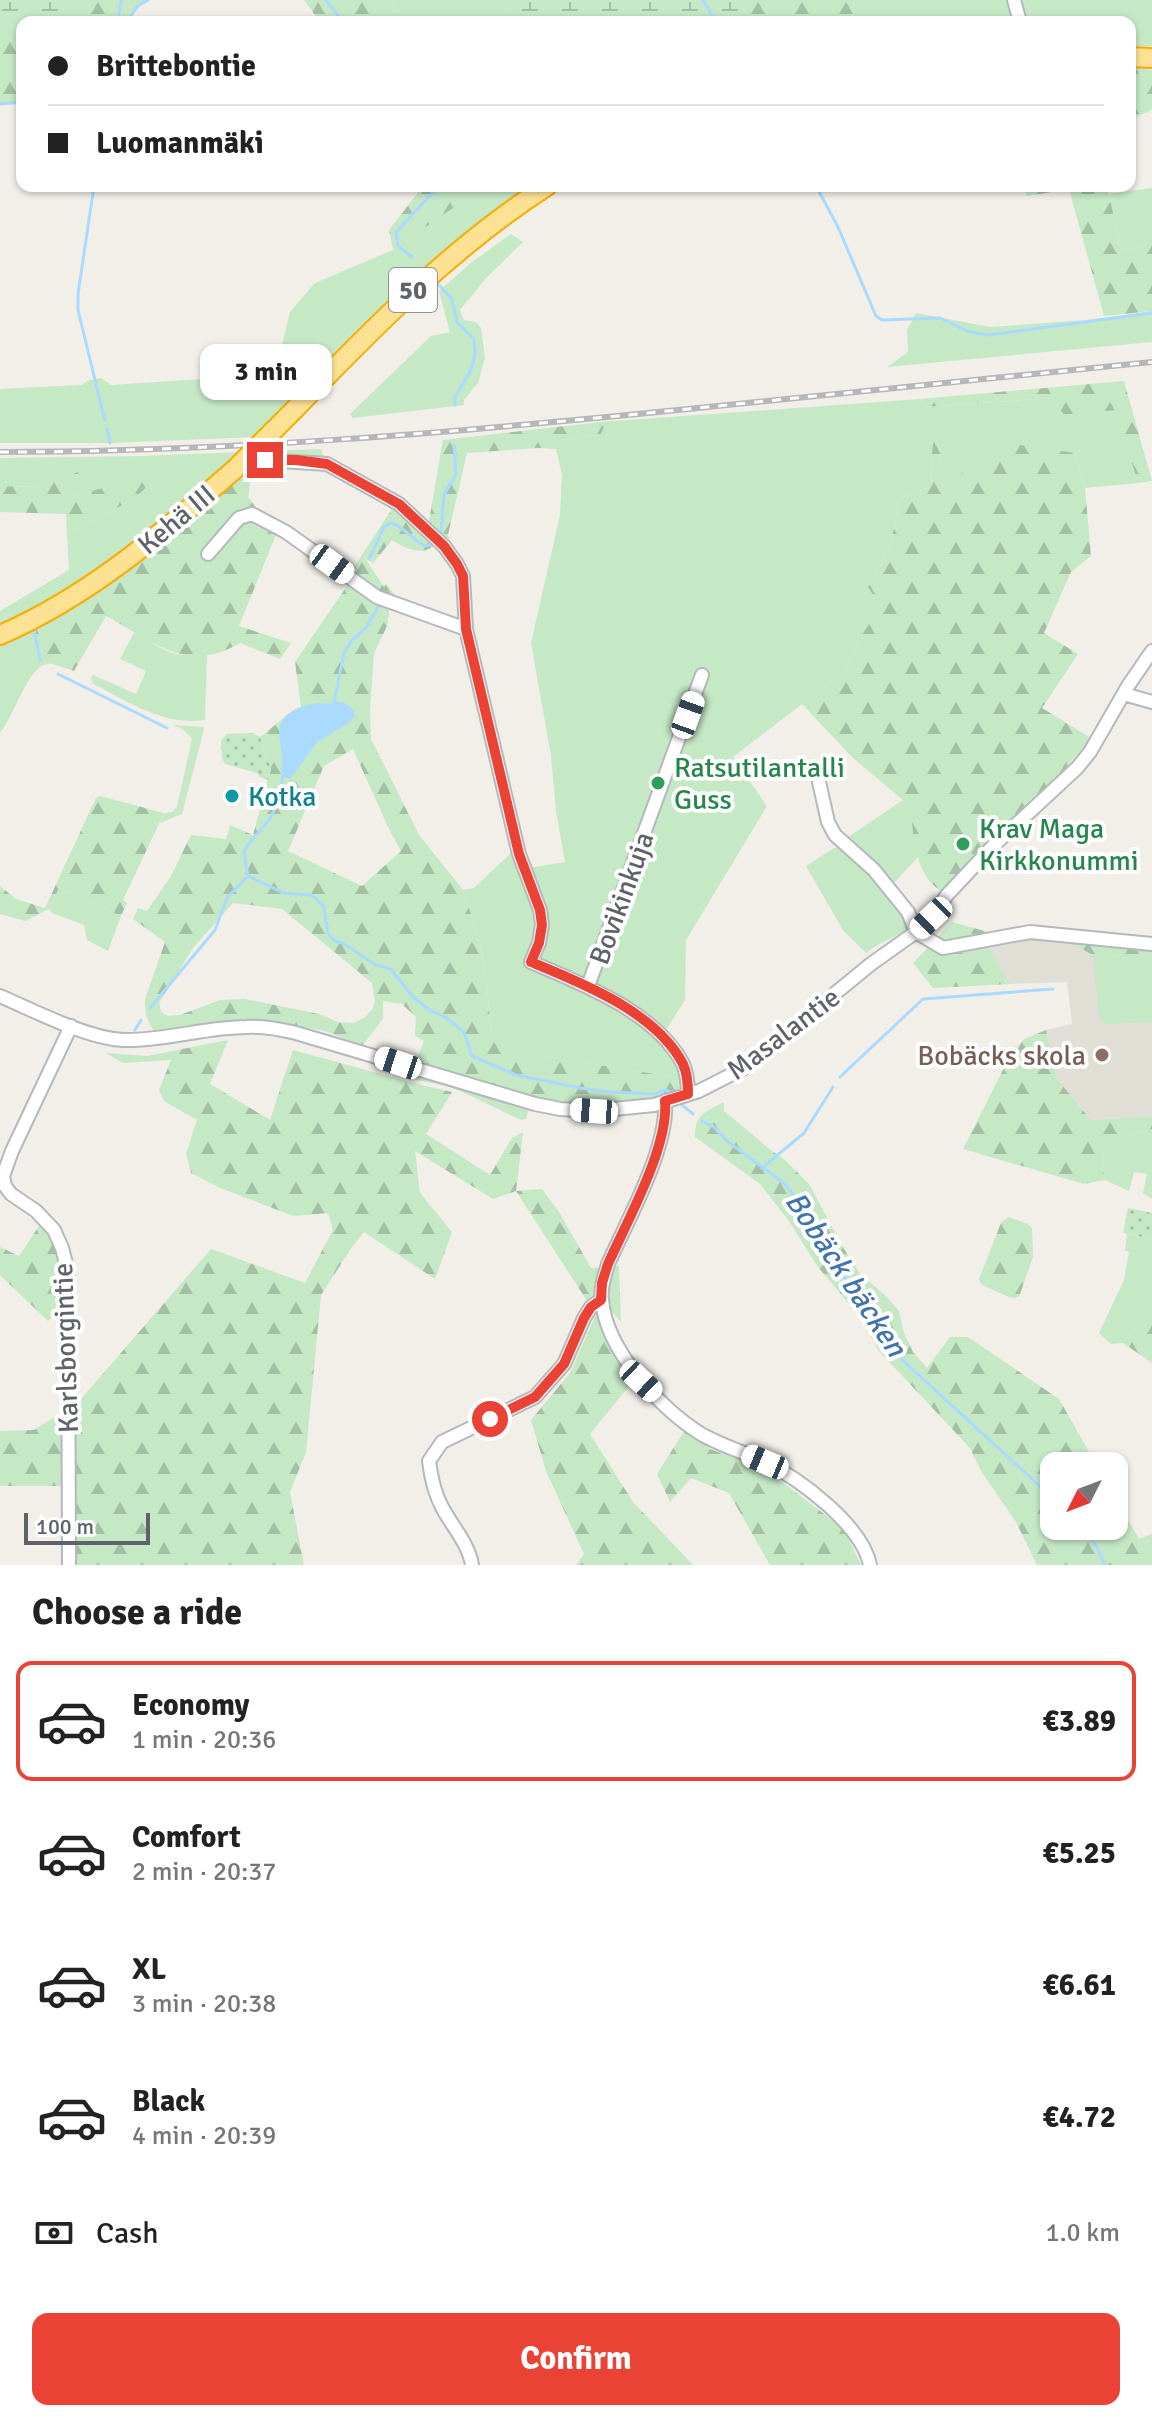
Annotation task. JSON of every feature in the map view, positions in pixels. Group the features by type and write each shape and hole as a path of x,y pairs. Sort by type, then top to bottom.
{"highway":[{"name":"Kehä III","path":"0,635 69,599 121,565 171,526 235,469 444,262 538,192"}],"street":[{"path":"265,460 327,464 399,504 444,546 457,564 463,576 466,629 519,854 540,910 542,925 539,943 531,962 588,986 648,1023 682,1063 688,1094"},
{"path":"208,554 239,518 252,514 286,532 377,597 466,629"},
{"name":"Masalantie","path":"0,996 71,1026 120,1040 153,1039 245,1027 272,1028 337,1044 545,1106 594,1111 665,1101 719,1082 744,1068 871,964 916,932 990,849 1077,768 1152,651"},
{"name":"Bovikinkuja","path":"588,986 702,675"},
{"path":"1124,694 1152,702"},
{"path":"819,782 828,822 835,835 874,870 908,912 916,932 943,948 1030,932 1152,944"},
{"name":"Karlsborgintie","path":"69,1565 68,1271 54,1230 36,1211 11,1194 3,1176 71,1026"},
{"path":"665,1101 667,1117 659,1149 602,1283 601,1300 609,1330 641,1381 684,1421 701,1433 785,1473 835,1511 862,1542 870,1565"},
{"path":"472,1565 471,1555 432,1485 429,1461 442,1442 535,1397 564,1364 584,1318 591,1307 601,1300"}],"shaded area":[{"name":"Bobäcks skola","path":"1064,940 1093,955 1152,959 1152,1116 1091,1120 1057,1079 1046,1030 1072,1024 1067,982 1010,984 985,944"}],"green space":[{"path":"0,0 148,0 130,16 16,16 16,103 0,104"},
{"path":"0,0 79,0 83,16 16,16 16,29 0,20"},
{"path":"304,0 393,0 397,16 316,16"},
{"path":"393,0 507,0 510,16 397,16"},
{"path":"507,0 855,0 851,6 854,16 510,16"},
{"path":"507,0 748,0 752,16 510,16"},
{"path":"855,0 1152,0 1152,46 1136,46 1136,16 854,16 851,6"},
{"path":"1136,68 1152,70 1152,110 1136,117"},
{"path":"1152,188 1152,244 1121,251 1109,194"},
{"path":"418,192 455,192 454,196 460,203 393,250 389,230"},
{"path":"454,192 527,192 460,239 420,274 258,437 110,443 0,443 0,389 82,385 101,378 111,385 203,379 255,397 275,374 290,312 315,283 393,250 459,203 453,196"},
{"path":"1026,192 1051,192 1027,196"},
{"path":"1070,192 1108,192 1121,251 1152,244 1152,311 1104,316"},
{"path":"511,234 523,242 488,276 460,310 464,320 476,322 481,328 485,358 478,383 464,400 464,405 353,418 350,414 431,336 450,332 439,291"},
{"path":"1152,311 1152,342 887,367 908,352 907,330 916,313 990,327 1087,320"},
{"path":"1124,381 1152,481 1138,483 1116,410 1064,415 1052,398 924,407 920,399"},
{"path":"1053,398 1064,415 1117,409 1138,483 1085,488 1075,453 998,468 945,485 938,441 933,440 930,483 924,491 915,490 899,500 891,544 868,587 882,607 863,633 844,672 733,757 767,806 686,940 685,1000 659,1041 676,1063 679,1078 512,1051 491,1033 480,941 463,890 474,888 516,848 528,868 565,862 551,756 531,643 560,515 562,475 556,449 560,440 600,435 604,428 601,422 920,399 924,407"},
{"path":"601,422 604,428 600,435 561,440 556,449 467,453 448,535 454,554 428,527 443,440"},
{"path":"933,440 938,441 945,484 963,473 974,478 997,468 991,461 999,442 1075,453 1085,488 1091,556 1071,572 1044,633 1078,654 1042,708 1091,738 1057,778 1029,801 944,892 934,886 921,866 910,806 853,758 802,704 844,672 863,633 881,607 868,587 891,544 899,500 915,490 924,491 930,483"},
{"path":"321,449 325,459 266,457 253,468 230,464 156,523 132,549 80,584 0,629 0,611 69,570 67,534 132,500 100,490 75,495 77,473 43,487 0,486 0,458"},
{"path":"248,467 253,468 248,497 277,532 239,626 291,643 280,659 240,643 202,656 186,655 155,644 106,616 74,671 38,659 36,626 123,573 202,516"},
{"path":"78,472 76,495 143,478 150,484 132,500 67,534 66,514 0,512 0,486 43,487"},
{"path":"394,506 436,544 420,551 408,549 392,540 373,563 365,558 384,587 386,584 396,596 390,607 387,626 374,653 371,739 419,835 463,890 480,941 491,1033 513,1051 679,1078 681,1086 676,1094 610,1106 563,1106 415,1063 424,1041 415,1036 416,1017 402,1004 383,1001 383,1019 362,1046 325,1031 305,1027 189,1028 180,1015 220,1000 245,999 319,1014 338,1022 354,1023 372,1010 375,1001 372,983 282,909 233,903 193,948 159,1003 146,996 165,942 133,919 138,908 147,911 171,876 191,835 226,839 230,825 253,835 271,769 260,737 301,707 295,662 349,583 350,573","holes":["353,749 401,851 362,886 288,851 324,766"]},
{"path":"36,626 38,659 54,663 42,665 35,671 0,733 0,643"},
{"path":"135,631 168,652 207,655 205,720 161,716 93,684 93,675 136,694 146,671 120,659"},
{"path":"173,725 204,729 182,814 160,823 164,813 172,812 177,807 192,739 184,730"},
{"path":"252,733 260,737 271,769 268,780 257,773 225,764 222,758 221,741 227,734"},
{"path":"100,796 164,813 123,900 127,903 121,916 59,888 49,909 25,921 0,914 0,886 16,899 45,908 96,798"},
{"path":"903,800 910,806 918,857 891,886 844,840"},
{"path":"834,848 842,848 881,884 911,927 866,953 843,930 806,866"},
{"path":"59,888 121,916 108,951 87,940 84,925 52,913 49,909"},
{"path":"952,922 988,932 1028,928 1082,929 1152,937 1152,959 1093,955 1064,940 986,944 1010,984 933,988 913,963"},
{"path":"1093,955 1152,959 1152,1022 1106,1024 1099,1018"},
{"path":"146,996 159,1003 161,1012 168,1016 180,1015 189,1028 155,1032 146,1015"},
{"path":"1046,1030 1057,1079 1091,1120 1152,1116 1152,1129 1126,1136 1102,1154 1105,1180 1084,1184 963,1149 1010,1056 1024,1039"},
{"path":"228,1040 210,1084 270,1120 293,1050 452,1092 426,1134 490,1175 512,1138 523,1132 516,1191 493,1199 415,1151 420,1193 452,1232 435,1279 364,1232 321,1295 306,1452 290,1492 304,1565 67,1565 67,1486 0,1486 0,1431 34,1430 61,1413 68,1414 211,1249 305,1283 333,1230 328,1213 293,1216 218,1187 191,1173 186,1154 197,1120 164,1101 159,1090 171,1060 123,1063 106,1053 147,1056"},
{"path":"416,1077 431,1078 522,1105 528,1111 526,1119 522,1120 450,1087 416,1080"},
{"path":"724,1102 724,1111 784,1159 809,1184 861,1275 899,1311 913,1352 927,1368 950,1337 968,1337 1059,1399 1089,1452 1040,1452 1040,1540 1128,1540 1128,1520 1139,1539 1152,1534 1152,1565 1037,1565 1016,1522 981,1471 970,1448 879,1351 860,1317 818,1267 789,1221 760,1184 695,1137 699,1118"},
{"path":"1152,1129 1152,1199 1143,1193 1147,1174 1134,1172 1129,1191 1105,1180 1102,1154 1126,1136"},
{"path":"542,1189 591,1268 619,1266 621,1322 602,1300 591,1307 516,1191"},
{"path":"1128,1208 1152,1213 1152,1239 1123,1233"},
{"path":"1008,1217 1032,1228 1033,1257 1019,1297 1011,1298 982,1285 979,1279 1001,1223"},
{"path":"41,1223 61,1258 65,1306 48,1321 0,1275 0,1247 19,1256"},
{"path":"1127,1234 1152,1239 1152,1305 1123,1343 1111,1344 1099,1333 1124,1280 1129,1252 1125,1251"},
{"path":"1152,1305 1152,1363 1123,1343"},
{"path":"597,1312 607,1338 635,1379 590,1434 633,1502 693,1565 576,1565 584,1554 546,1471 531,1420 570,1373"},
{"path":"686,1428 710,1449 765,1469 844,1529 861,1565 770,1565 729,1493 691,1478 670,1502 657,1474"}],"water":[{"path":"334,701 348,705 355,716 348,724 317,742 291,778 283,778 279,735 282,721 298,708"}],"waterway":[{"path":"119,16 121,0"},
{"path":"130,16 148,0"},
{"path":"326,0 338,16"},
{"path":"703,0 712,16"},
{"path":"0,104 16,103"},
{"path":"93,192 78,310 105,421"},
{"path":"412,257 398,246 396,232 433,192"},
{"path":"819,192 838,227 876,316 882,320 940,318 967,331 988,335 1152,313"},
{"path":"439,285 452,299 457,322 474,339 475,355 470,372 455,397 455,405"},
{"path":"107,429 110,443"},
{"path":"441,532 444,495 456,474 454,445"},
{"path":"369,559 384,527 391,523 421,544 432,544"},
{"path":"334,702 344,653 352,640 366,628 379,605"},
{"path":"32,628 40,660"},
{"path":"58,674 167,728"},
{"path":"284,771 279,797 271,816 244,852 248,876 284,893 312,895 324,907 328,934 374,964 391,969 412,996 464,1032 472,1056 516,1075 580,1088 654,1094 665,1090 672,1093"},
{"path":"150,1008 215,930 227,898 248,876"},
{"path":"840,1077 923,999 1053,989"},
{"path":"135,1030 141,1020"},
{"path":"762,1168 804,1133 833,1087"},
{"name":"Bobäck bäcken","path":"682,1105 693,1114"},
{"name":"Bobäck bäcken","path":"702,1121 714,1127 727,1141 785,1184 848,1283 875,1315 899,1357 1040,1486"},
{"name":"Bobäck bäcken","path":"1092,1540 1105,1565"}],"railway":[{"path":"0,452 172,449 430,433 1152,362"}],"place":[{"name":"Ratsutilantalli Guss","path":"658,783"},
{"name":"Kotka","path":"232,796"},
{"name":"Krav Maga Kirkkonummi","path":"963,844"},
{"name":"Bobäcks skola","path":"1102,1055"}],"route":[{"path":"265,460 327,464 412,514 457,564 463,576 466,629 519,854 540,910 542,925 539,943 531,962 588,986 648,1023 682,1063 686,1074 688,1094 665,1101 667,1117 659,1149 608,1264 601,1300 591,1307 584,1318 564,1364 535,1397 490,1419"}]}
